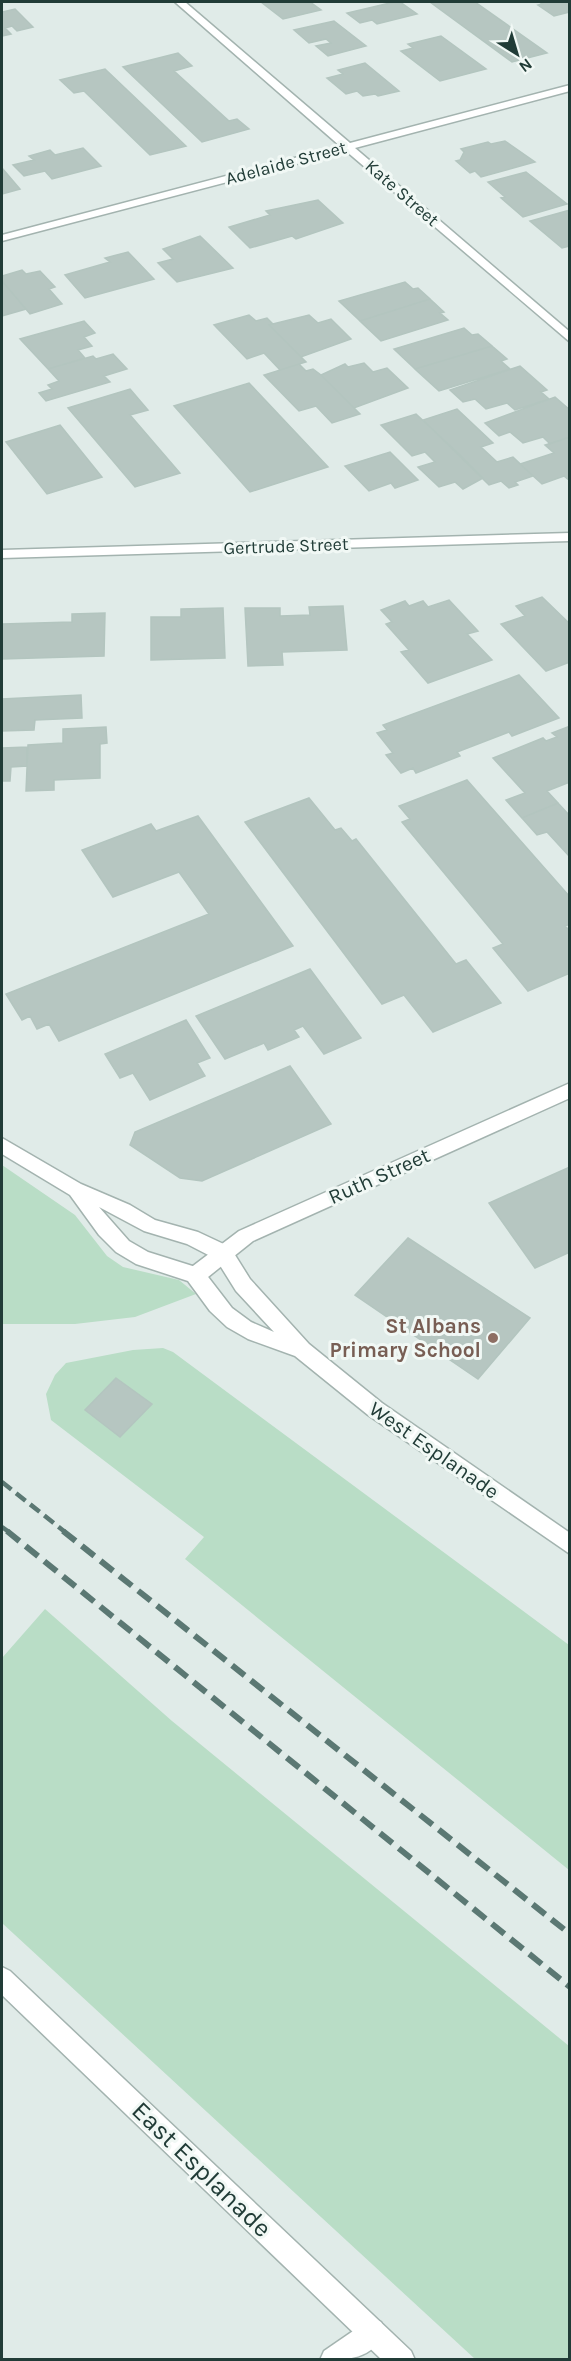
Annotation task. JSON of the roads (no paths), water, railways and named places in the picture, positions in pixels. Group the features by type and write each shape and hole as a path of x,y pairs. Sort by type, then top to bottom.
{"street":[{"name":"Kate Street","path":"180,2 570,339"},
{"name":"Adelaide Street","path":"2,238 570,88"},
{"name":"Gertrude Street","path":"2,554 570,537"},
{"name":"Ruth Street","path":"196,1275 246,1236 570,1090"},
{"name":"West Esplanade","path":"2,1145 75,1189 124,1210 150,1226 205,1243 223,1254 243,1285 302,1350 375,1408 570,1545"},
{"name":"West Esplanade","path":"75,1189 114,1240 124,1248 142,1257 175,1266 196,1275 231,1319 250,1332 302,1350"},
{"name":"East Esplanade","path":"2,1979 402,2360"},
{"path":"333,2360 372,2331"}],"railway":[{"path":"2,1482 65,1532"},
{"path":"2,1527 9,1532"},
{"path":"7,1531 570,1987"},
{"path":"63,1531 570,1934"}],"place":[{"name":"St Albans Primary School","path":"493,1338"}]}
